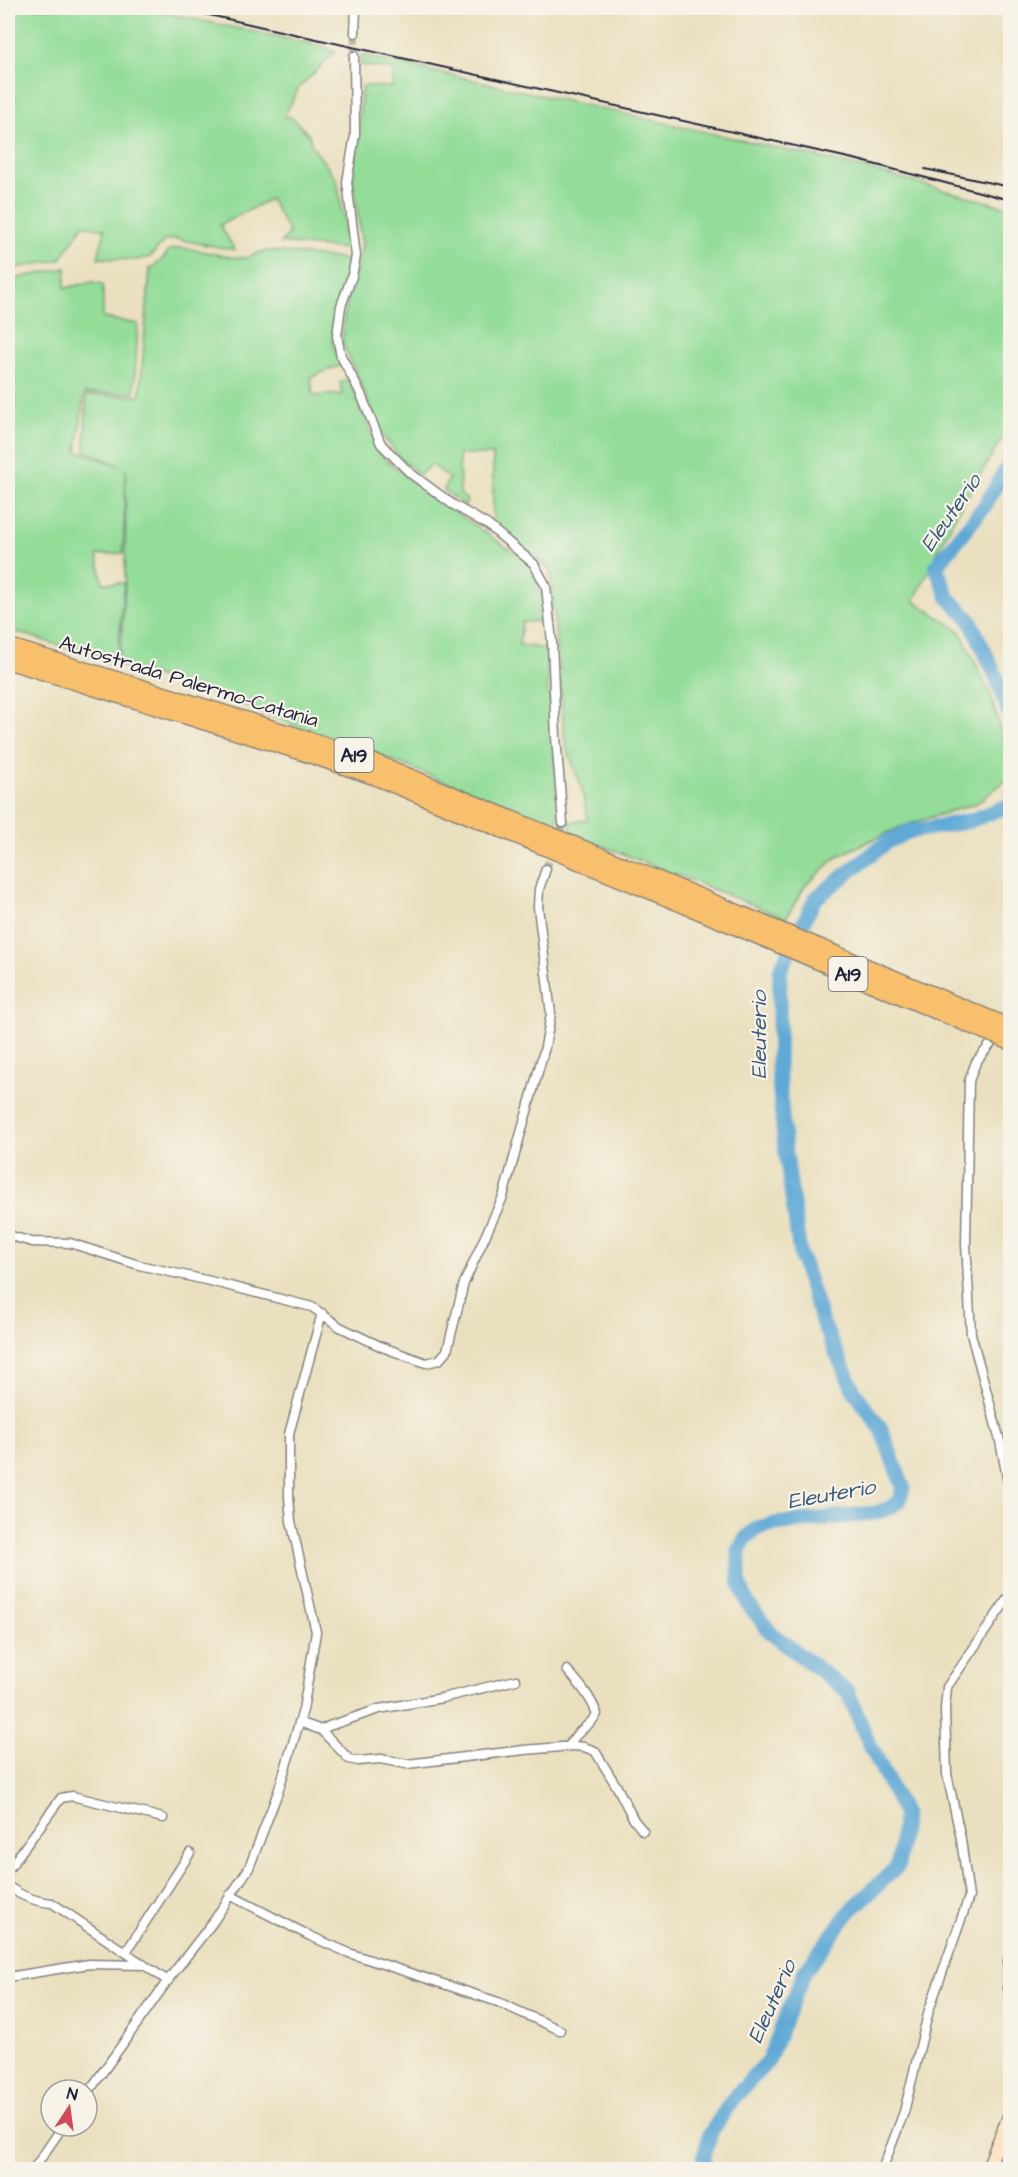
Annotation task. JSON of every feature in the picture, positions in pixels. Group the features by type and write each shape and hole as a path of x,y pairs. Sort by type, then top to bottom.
{"highway":[{"name":"Autostrada Palermo-Catania","path":"8,646 301,737 378,764 688,899"},
{"name":"Autostrada Palermo-Catania","path":"8,661 375,777 688,899"},
{"name":"A19","path":"688,899 1011,1027"},
{"name":"A19","path":"688,899 1011,1042"}],"street":[{"path":"355,33 356,8"},
{"path":"354,56 355,135 347,182 356,256 352,276 341,306 337,336 341,357 360,392 381,444 410,473 452,504 488,525 526,557 534,564 546,586 552,642 556,737 563,822"},
{"path":"8,1235 32,1242 70,1243 139,1265 312,1307 340,1327 382,1347 426,1363 439,1360 447,1351 464,1283 503,1197 552,1014 538,907 539,889 546,869"},
{"path":"1011,1021 976,1062 969,1081 966,1243 971,1334 1000,1441 1011,1493"},
{"path":"98,2078 213,1922 249,1868 278,1792 299,1722 309,1681 316,1632 291,1521 290,1434 321,1313"},
{"path":"882,2169 904,2112 929,2010 969,1897 961,1839 947,1773 945,1709 947,1686 1011,1595"},
{"path":"567,1670 594,1705 597,1714 593,1721 573,1736 569,1746"},
{"path":"321,1730 379,1709 442,1698 516,1680"},
{"path":"299,1722 321,1730 349,1759 358,1761 381,1759 397,1763 418,1763 569,1746 584,1747 595,1751 634,1820 643,1831"},
{"path":"8,1870 61,1798 72,1796 163,1818"},
{"path":"126,1952 190,1853"},
{"path":"8,1886 16,1893 33,1901 52,1903 168,1981"},
{"path":"230,1895 310,1936 349,1953 498,2002 560,2030"},
{"path":"1011,1961 1011,1989"},
{"path":"8,1977 89,1964 145,1965"},
{"path":"987,2169 1011,2114"},
{"path":"33,2169 55,2138"}],"green space":[{"path":"8,8 142,8 322,46 335,52 299,88 284,117 291,117 309,135 312,146 337,180 349,249 281,243 289,232 270,199 220,225 235,250 176,239 165,240 150,257 136,260 98,258 105,229 83,225 60,260 8,269"},
{"path":"361,55 848,164 1010,208 1010,425 958,511 914,601 960,631 990,694 1008,757 1010,777 977,803 900,827 838,856 805,886 786,918 570,833 570,822 588,820 581,786 565,743 550,570 493,523 493,455 459,454 460,494 467,500 465,506 444,490 449,478 431,464 420,475 401,459 383,436 342,341 344,316 362,245 353,179 362,86 392,87 394,70 361,65"},
{"path":"184,248 231,257 246,258 260,252 272,251 343,259 350,262 333,319 333,344 341,365 311,377 313,396 342,394 340,383 349,379 385,459 434,497 522,558 537,580 547,621 522,622 519,645 547,649 548,692 551,703 550,727 558,807 557,828 360,747 287,723 223,696 119,665 125,588 126,468 123,553 97,555 103,583 124,583 117,664 8,629 8,280 66,268 65,288 93,282 103,284 103,318 138,324 134,393 84,393 77,451 120,466 85,451 86,395 140,396 150,269 163,259 169,250"}],"waterway":[{"name":"Eleuterio","path":"1010,462 986,504 936,567 948,597 970,620 994,672 1010,716"},
{"name":"Eleuterio","path":"705,2170 704,2156 710,2134 732,2100 768,2061 805,1971 849,1912 898,1866 904,1814 865,1734 848,1692 771,1633 748,1604 739,1581 739,1550 746,1538 757,1528 774,1524 875,1513 890,1508 900,1500 903,1487 881,1429 854,1391 822,1322 800,1254 784,1140 778,1069 780,970 815,899 887,842 908,832 970,821 1010,805"}],"tunnel":[{"path":"354,56 355,33"},
{"path":"546,869 563,823"}],"railway":[{"path":"178,8 858,160 1010,200"},
{"path":"925,169 1010,187"}]}
